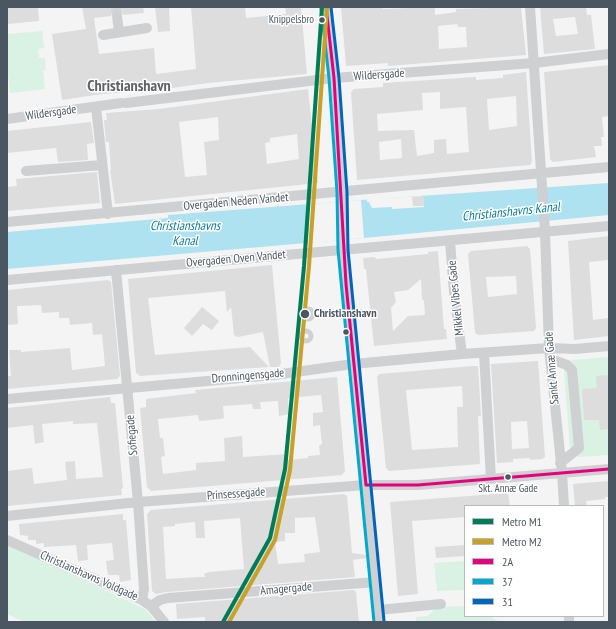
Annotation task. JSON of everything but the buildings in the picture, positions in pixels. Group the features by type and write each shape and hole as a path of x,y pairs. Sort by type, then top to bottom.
{"street":[{"path":"326,7 334,78 342,194 343,246 353,364 379,622"},
{"path":"530,7 542,174"},
{"path":"117,16 119,32"},
{"path":"103,35 147,28"},
{"name":"Wildersgade","path":"7,119 96,106 334,78 534,63 609,54"},
{"path":"96,106 108,214"},
{"path":"26,171 102,165"},
{"name":"Overgaden Neden Vandet","path":"7,222 342,194 609,167"},
{"name":"Sankt Annæ Gade","path":"542,174 549,348 564,505"},
{"name":"Overgaden Oven Vandet","path":"7,280 343,246 450,241 609,226"},
{"name":"Mikkel Vibes Gade","path":"450,241 454,292 462,354"},
{"name":"Sofiegade","path":"116,270 146,603"},
{"name":"Dronningensgade","path":"7,399 127,387 274,375 353,364 462,354 549,348 575,349 609,346"},
{"path":"484,353 491,479"},
{"path":"551,359 567,365 572,370 579,448 561,468"},
{"name":"Prinsessegade","path":"7,516 138,502 366,485 418,485 491,479 561,468 609,469"},
{"name":"Christianshavns Voldgade","path":"7,540 146,603 164,622"},
{"name":"Amagergade","path":"146,603 168,598 376,582"},
{"path":"378,610 441,604"}],"green space":[{"path":"42,31 44,48 38,49 39,58 45,58 46,70 43,70 45,89 10,93 7,65 7,34"},
{"path":"609,357 609,455 578,457 570,449 564,370 572,360"},
{"path":"7,544 145,609 156,622 24,622 7,614"},
{"path":"464,561 464,590 437,591 434,563"},
{"path":"463,606 464,617 491,617 500,622 416,622 416,617 427,616 438,607"}],"water":[{"name":"Christianshavns Kanal","path":"609,183 609,215 7,269 7,232 168,218 168,215"}],"pier":[{"path":"423,196 424,207 392,209 392,207 372,208 369,202 367,202 367,199"},
{"path":"361,200 364,238 308,243 310,204"}],"tunnel":[{"path":"116,7 117,16"}],"metro line":[{"name":"M1","path":"223,622 270,538 285,469 304,266 322,7"},
{"name":"M2","path":"229,622 275,540 290,470 309,266 327,7"}],"transit line":[{"name":"2A","path":"326,7 334,78 346,284 366,485"},
{"name":"31","path":"331,7 339,78 347,192 348,250 384,621"},
{"name":"37","path":"321,8 329,78 337,192 338,250 374,622"},
{"name":"2A","path":"366,485 418,485 609,469"}],"place":[{"name":"Knippelsbro","path":"322,20"},
{"name":"Christianshavn","path":"305,314"},
{"name":"Skt. Annæ Gade","path":"508,477"}],"district":[{"name":"Christianshavn","path":"129,86"}]}
